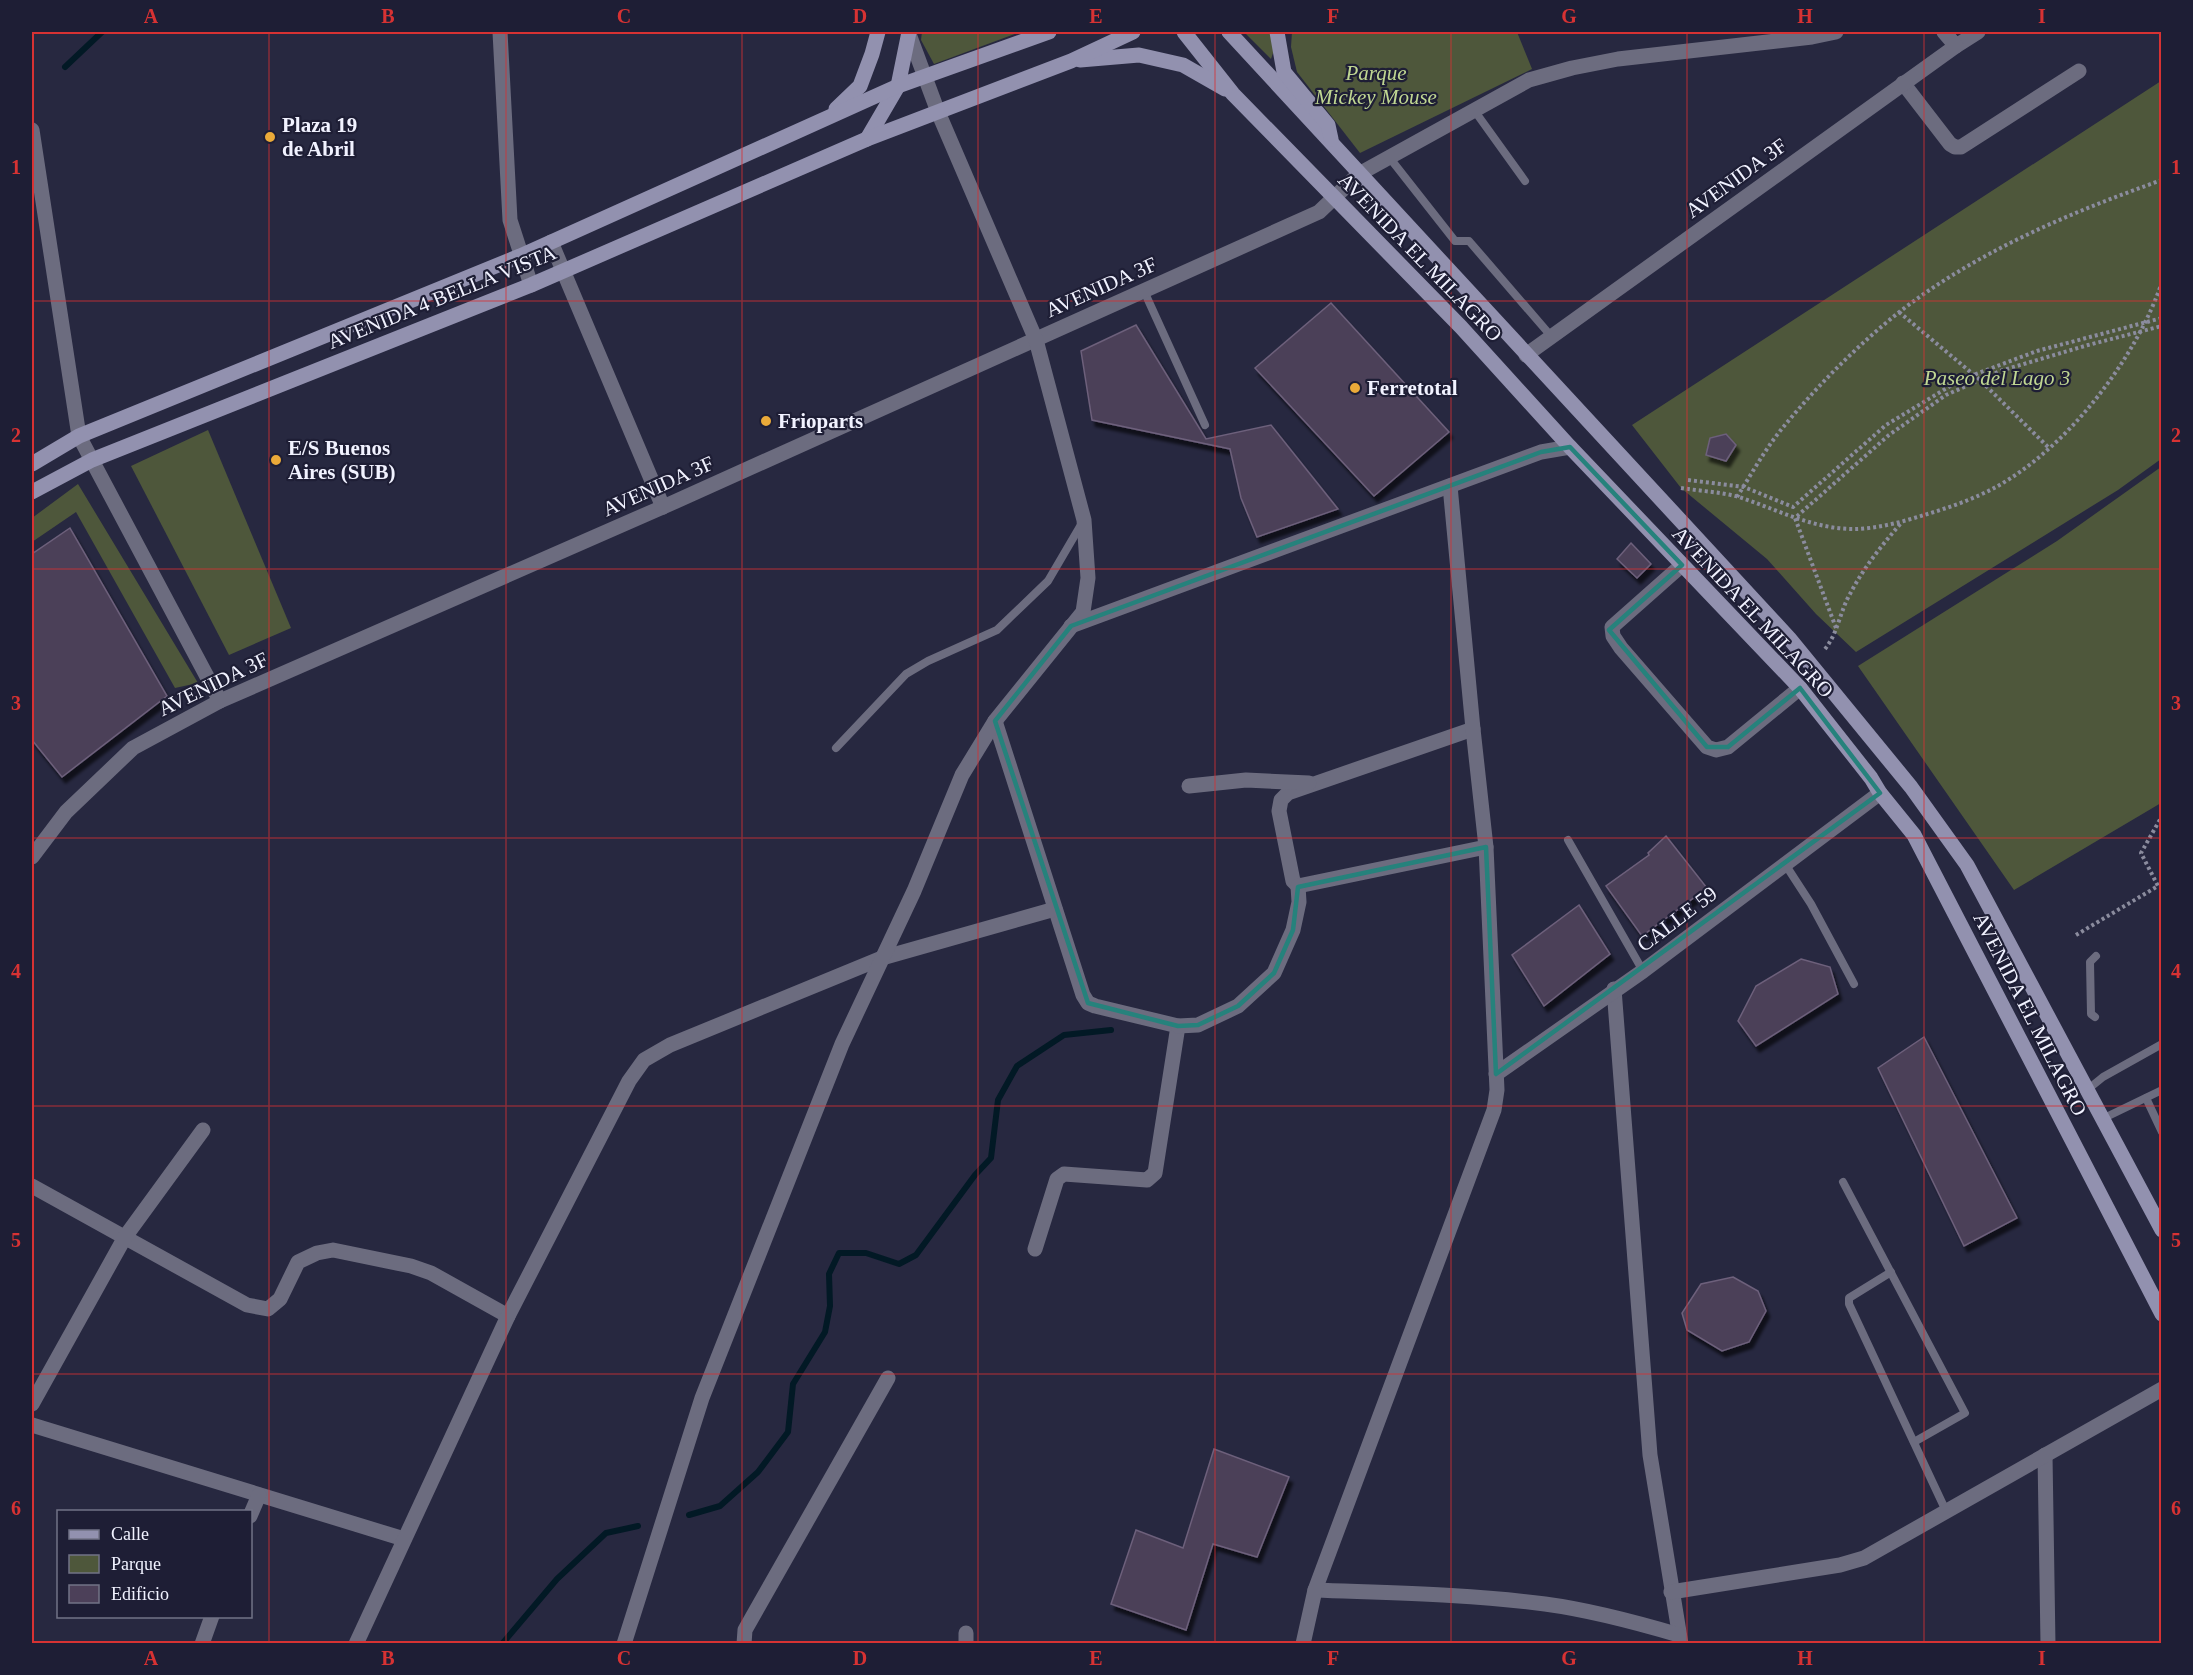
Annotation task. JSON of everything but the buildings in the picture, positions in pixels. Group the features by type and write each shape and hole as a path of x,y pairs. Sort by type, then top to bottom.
{"main road":[{"name":"AVENIDA 4 BELLA VISTA","path":"827,117 860,86 878,32"},
{"name":"AVENIDA 4 BELLA VISTA","path":"32,464 79,436 520,256 898,86 1049,32"},
{"name":"AVENIDA 4 BELLA VISTA","path":"32,492 92,460 531,285 867,139 1071,61 1133,32"},
{"name":"AVENIDA EL MILAGRO","path":"1184,32 1233,94 1461,327 1570,447 1800,688 1871,778 1880,793 1914,835 2162,1314"},
{"name":"AVENIDA EL MILAGRO","path":"1229,32 1789,638 1911,787 1967,865 2162,1230"},
{"path":"1277,32 1284,72 1328,125 1332,144"},
{"path":"867,139 898,86 909,33"},
{"path":"1071,61 1139,55 1183,65 1233,94"}],"street":[{"path":"500,32 510,220 531,285"},
{"path":"1359,174 1528,80 1618,59 1812,37 1836,32"},
{"path":"1944,32 1956,46"},
{"name":"AVENIDA 3F","path":"1526,355 1903,83 1978,32"},
{"path":"624,1644 702,1398 842,1044 914,891 962,774 995,721 1083,612 1088,578 1084,520 1036,340 938,112 909,33"},
{"path":"1903,83 1950,144 1961,147 2079,71"},
{"path":"32,130 79,436 220,701"},
{"name":"AVENIDA 3F","path":"32,857 66,813 133,748 220,701 663,507 1319,212 1359,174"},
{"path":"551,242 663,507"},
{"path":"1071,627 1541,453 1570,447"},
{"path":"1303,1644 1315,1590 1494,1110 1497,1090 1486,847 1450,486"},
{"path":"1682,565 1612,627 1613,636 1707,747 1716,750 1728,747 1800,688"},
{"path":"995,721 1083,996 1088,1003 1178,1026 1198,1025 1238,1006 1274,973 1293,930 1299,902 1298,886 1293,881 1279,811 1281,800 1288,793 1473,729"},
{"path":"1189,786 1246,780 1315,784"},
{"name":"CALLE 59","path":"1496,1074 1614,989 1643,971 1880,793"},
{"path":"1298,886 1486,847"},
{"path":"356,1644 507,1316 628,1082 644,1060 670,1045 882,958 1055,909"},
{"path":"1315,1590 1452,1596 1545,1604 1612,1616 1680,1639 1650,1455 1614,989"},
{"path":"1035,1249 1057,1179 1060,1176 1064,1174 1147,1180 1155,1173 1178,1026"},
{"path":"32,1404 125,1237 203,1130"},
{"path":"32,1186 247,1305 268,1309 280,1299 298,1262 317,1253 333,1250 411,1266 431,1273 507,1316"},
{"path":"744,1644 745,1630 888,1378"},
{"path":"1671,1592 1852,1562 1864,1558 2162,1389"},
{"path":"32,1425 404,1539"},
{"path":"2045,1455 2048,1644"},
{"path":"252,1511 259,1495"},
{"path":"202,1644 212,1618"}],"lane":[{"path":"1474,110 1525,181"},
{"path":"1389,157 1455,241 1469,241 1551,336"},
{"path":"1144,291 1205,425"},
{"path":"836,748 906,674 928,661 997,630 1048,581 1084,520"},
{"path":"1568,840 1643,971"},
{"path":"1785,864 1811,904 1854,984"},
{"path":"2095,1017 2091,1014 2089,970 2090,962 2096,956"},
{"path":"2087,1090 2103,1077 2162,1044"},
{"path":"2102,1119 2162,1090"},
{"path":"2146,1098 2162,1132"},
{"path":"1843,1182 1965,1413 1914,1442"},
{"path":"1891,1272 1849,1298 1849,1304 1946,1511"}],"path":[{"path":"1737,497 1784,426 1848,356 1899,312 1955,274 2010,243 2071,213 2162,180"},
{"path":"1681,488 1737,497 1796,518 1822,525 1853,529 1903,522 1946,508 1996,486 2048,447 2089,410 2128,353 2155,302 2162,282"},
{"path":"1899,312 1974,374 2048,447"},
{"path":"1688,480 1744,487 1793,507 1886,424 1960,380 2037,351 2162,318"},
{"path":"1796,518 1889,435 1946,395 2000,371 2162,326"},
{"path":"1796,518 1836,628"},
{"path":"1825,649 1831,641 1848,596 1871,558 1903,522"},
{"path":"2076,935 2158,886 2141,853 2162,816"}],"highlighted area":[{"path":"1570,447 1682,565 1609,630 1707,747 1728,747 1800,688 1880,793 1496,1074 1486,847 1298,887 1293,930 1274,973 1238,1006 1198,1025 1178,1026 1088,1003 995,721 1071,626 1541,452"}],"green space":[{"path":"922,32 1020,32 934,64 921,40"},
{"path":"1244,32 1280,32 1271,59"},
{"name":"Parque Mickey Mouse","path":"1292,32 1517,32 1532,69 1360,153 1297,72 1291,47"},
{"name":"Paseo del Lago 3","path":"2161,81 2161,459 2118,490 1856,652 1816,614 1767,559 1681,488 1632,425"},
{"path":"208,430 291,628 229,655 131,466"},
{"path":"2161,467 2161,803 2014,890 1858,666 2057,541"},
{"path":"78,484 198,683 175,688 76,512 32,542 32,518"}],"waterway":[{"path":"65,67 102,32"},
{"path":"689,1515 720,1506 758,1472 788,1432 793,1384 825,1332 830,1306 829,1274 839,1253 866,1253 899,1264 916,1255 975,1175 991,1158 998,1100 1017,1066 1064,1035 1111,1030"},
{"path":"502,1644 557,1579 606,1533 638,1526"}],"place":[{"name":"Plaza 19 de Abril","path":"270,137"},
{"name":"Ferretotal","path":"1355,388"},
{"name":"Frioparts","path":"766,421"},
{"name":"E/S Buenos Aires (SUB)","path":"276,460"}]}
